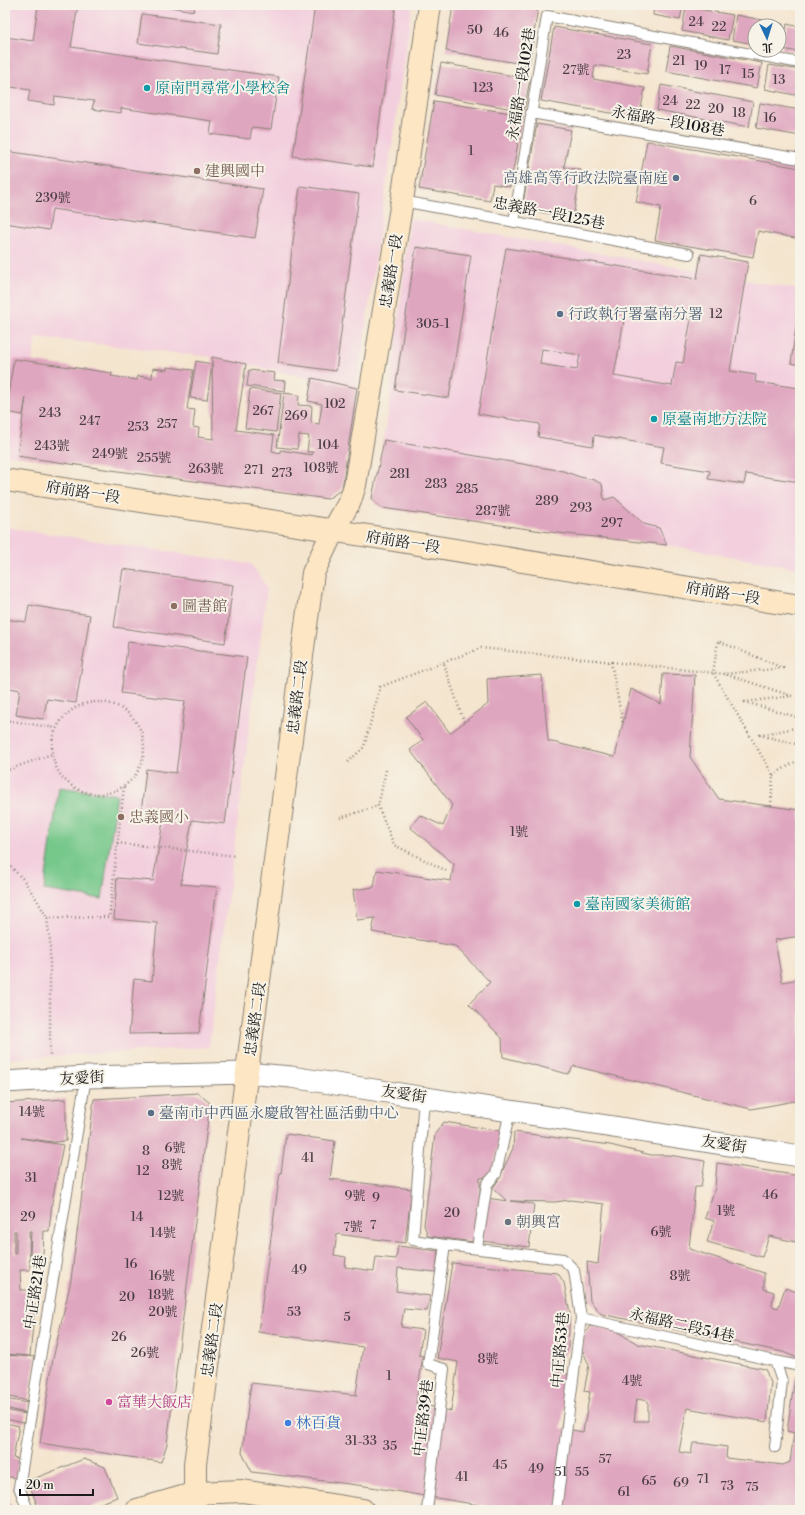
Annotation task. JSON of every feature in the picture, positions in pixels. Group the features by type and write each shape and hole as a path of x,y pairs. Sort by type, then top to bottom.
{"street":[{"name":"忠義路一段","path":"332,531 350,501 355,485 402,201 430,5"},
{"name":"府前路一段","path":"5,480 375,537 800,606"},
{"name":"忠義路二段","path":"195,1502 195,1464 313,573 332,531"},
{"name":"友愛街","path":"5,1082 86,1077 247,1073 291,1077 800,1156"},
{"path":"137,1510 195,1502 242,1491 363,1510"}],"lane":[{"name":"永福路一段102巷","path":"514,222 547,16 800,63"},
{"name":"永福路一段108巷","path":"531,113 800,159"},
{"name":"忠義路一段125巷","path":"402,201 689,254"},
{"name":"中正路21巷","path":"28,1510 19,1487 86,1077"},
{"path":"424,1098 413,1240 445,1245 477,1248 487,1184 496,1174 510,1111"},
{"name":"中正路39巷","path":"427,1510 444,1369 428,1364 445,1245"},
{"name":"中正路53巷","path":"477,1248 563,1259 574,1270 582,1318 556,1510"},
{"name":"永福路二段54巷","path":"582,1318 775,1362 800,1366"},
{"path":"775,1362 782,1381 775,1447"}],"path":[{"path":"348,762 364,747 380,687 444,664 481,648 713,673 725,674 783,668 718,641 713,673 773,775 771,806"},
{"path":"611,662 623,725"},
{"path":"444,664 464,722"},
{"path":"725,674 792,696 745,702 800,718"},
{"path":"91,702 107,702 122,708 134,718 142,731 145,747 143,762 135,776 124,786 110,793 95,794 80,791 67,783 58,772 52,754 52,742 56,728 64,716 76,707 91,702"},
{"path":"5,720 56,728"},
{"path":"800,727 760,734 800,745"},
{"path":"5,772 52,754"},
{"path":"773,775 800,759"},
{"path":"386,770 378,806 394,845 447,871"},
{"path":"47,918 109,917 124,786"},
{"path":"340,818 378,806"},
{"path":"117,843 236,856"},
{"path":"5,861 23,879 47,918 50,942 50,1059"}],"shaded area":[{"name":"建興國中","path":"5,5 412,5 357,388 212,357 36,337 17,456 5,454"},
{"path":"410,219 800,290 800,569 667,545 478,522 382,508 375,503 372,498 387,423"},
{"name":"忠義國小","path":"5,527 251,564 267,588 209,1047 5,1059"}],"green space":[{"path":"59,787 117,795 102,899 44,890"}],"building":[{"name":"原南門尋常小學校舍","path":"38,5 78,5 71,47 279,77 271,129 252,127 250,139 210,134 212,121 121,108 121,113 92,109 94,101 55,96 54,105 28,101 30,90 5,86 5,37 33,41"},
{"path":"158,5 195,5 194,11"},
{"path":"315,5 396,5 373,167 293,156"},
{"path":"453,5 520,5 538,8 529,65 446,51"},
{"path":"654,5 683,5 680,20 653,15"},
{"path":"686,7 733,15 728,40 682,31"},
{"path":"142,14 221,24 217,54 138,43"},
{"path":"736,15 752,18 747,18 747,43 732,40"},
{"path":"787,24 800,27 800,52 787,50"},
{"path":"554,27 652,44 647,74 595,65 593,79 645,88 639,118 541,101"},
{"path":"670,46 762,63 757,88 666,71"},
{"path":"441,63 530,79 524,111 435,95"},
{"path":"769,65 800,70 800,96 765,89"},
{"path":"661,85 753,102 749,127 657,110"},
{"path":"434,101 523,115 510,187 493,184 490,201 419,189"},
{"path":"760,103 800,110 800,136 756,128"},
{"path":"537,124 571,130 564,167 581,170 573,218 522,209"},
{"path":"647,141 800,168 800,239 758,231 753,257 655,240 661,207 636,202"},
{"path":"5,151 263,189 255,238 52,209 49,230 5,223"},
{"path":"300,186 359,194 336,371 278,363"},
{"path":"416,247 471,255 449,398 395,390"},
{"path":"506,248 697,279 701,254 748,262 730,371 756,375 755,382 800,388 800,482 746,474 744,484 708,479 710,471 661,463 664,447 594,435 593,446 538,437 540,424 478,414","holes":["626,309 691,319 683,363 676,362 672,386 614,376","542,349 580,355 577,370 540,364"]},
{"path":"800,306 800,365 791,363"},
{"path":"212,357 246,364 236,430 274,435 272,451 280,453 280,450 312,455 313,452 307,452 309,436 299,435 297,449 277,447 284,393 299,395 298,405 312,406 311,423 319,424 322,404 308,401 312,378 357,388 342,489 328,499 17,456 26,397 23,415 5,412 14,359 112,373 111,376 137,380 138,376 152,378 153,368 167,370 167,367 193,370 187,409 195,410 193,427 199,428 198,437 213,439"},
{"path":"196,361 212,364 207,400 190,398"},
{"path":"249,370 275,373 274,380 286,381 285,391 247,386"},
{"path":"250,389 281,393 276,432 245,428"},
{"path":"384,440 563,471 594,480 602,484 604,500 614,497 644,524 659,528 667,545 549,532 382,508 375,503 372,498"},
{"name":"圖書館","path":"123,569 233,585 225,643 114,627"},
{"path":"29,605 90,615 76,703 47,699 43,719 16,715 20,690 5,687 5,619 26,622"},
{"path":"128,642 247,657 225,824 192,820 181,884 217,887 199,1033 129,1034 134,979 152,981 157,923 114,919 117,878 153,881 164,816 141,813 146,769 176,773 185,701 121,693"},
{"name":"臺南國家美術館","path":"663,674 695,675 690,757 719,799 800,810 800,936 775,940 782,982 800,979 800,1100 751,1109 574,1066 568,1074 503,1057 502,1038 469,1004 490,982 455,946 372,932 375,918 357,920 353,890 374,887 377,870 451,881 454,864 410,827 420,815 443,826 452,805 410,750 423,740 406,717 427,702 450,733 488,704 487,679 542,675 548,741 615,757 631,689 661,704"},
{"path":"198,1093 210,1103 167,1444 161,1462 40,1443 53,1359 71,1280 94,1099"},
{"path":"66,1099 66,1141 53,1142 21,1138 63,1145 52,1202 49,1231 44,1231 43,1254 30,1254 31,1231 29,1231 30,1270 20,1270 21,1290 29,1290 30,1303 35,1304 30,1356 5,1354 5,1103","holes":["14,1231 16,1231 16,1254 14,1254"]},
{"path":"444,1122 501,1131 492,1177 480,1178 480,1199 474,1242 428,1236 424,1225 435,1134"},
{"path":"514,1132 610,1145 651,1155 669,1155 705,1161 701,1187 695,1187 689,1249 764,1273 764,1289 774,1292 772,1306 778,1308 785,1288 800,1293 800,1359 783,1352 601,1314 590,1301 587,1262 598,1264 604,1204 570,1200 555,1202 511,1201 534,1204 529,1247 481,1241 487,1198 507,1201 493,1188 499,1179 513,1148"},
{"path":"286,1134 335,1141 330,1179 412,1189 405,1243 337,1234 334,1255 346,1257 345,1267 374,1271 376,1257 396,1259 398,1246 438,1251 436,1272 398,1268 396,1291 430,1296 427,1311 404,1309 401,1327 423,1330 419,1355 423,1356 416,1403 451,1411 458,1362 437,1358 452,1263 558,1273 564,1283 570,1313 568,1348 563,1357 555,1356 556,1374 568,1374 568,1388 561,1428 583,1432 590,1392 584,1391 589,1365 582,1349 582,1337 591,1326 612,1329 638,1344 765,1369 771,1383 767,1422 687,1408 679,1452 691,1454 693,1443 699,1443 727,1447 726,1458 783,1465 790,1462 794,1433 787,1431 795,1377 800,1378 800,1510 509,1510 365,1486 252,1472 242,1453 251,1383 357,1395 363,1347 258,1332 280,1172 281,1173","holes":["637,1399 648,1401 648,1421 634,1421"]},
{"path":"717,1163 800,1176 800,1243 769,1236 762,1257 707,1242 714,1221 705,1218 715,1188"},
{"path":"5,1355 36,1357 28,1401 5,1396"},
{"path":"5,1399 28,1403 26,1413 5,1408"},
{"path":"5,1410 26,1414 24,1423 5,1419"},
{"path":"5,1423 19,1426 13,1458 19,1459 15,1478 5,1476"},
{"path":"84,1459 105,1467 117,1497 83,1510 39,1510 28,1481"},
{"path":"5,1489 13,1510 5,1510"}],"place":[{"name":"原南門尋常小學校舍","path":"147,88"},
{"name":"建興國中","path":"197,171"},
{"name":"高雄高等行政法院臺南庭","path":"676,178"},
{"name":"行政執行署臺南分署","path":"560,314"},
{"name":"原臺南地方法院","path":"654,419"},
{"name":"圖書館","path":"174,606"},
{"name":"忠義國小","path":"121,817"},
{"name":"臺南國家美術館","path":"577,904"},
{"name":"臺南市中西區永慶啟智社區活動中心","path":"151,1113"},
{"name":"朝興宮","path":"508,1222"},
{"name":"富華大飯店","path":"109,1402"},
{"name":"林百貨","path":"288,1423"}]}
